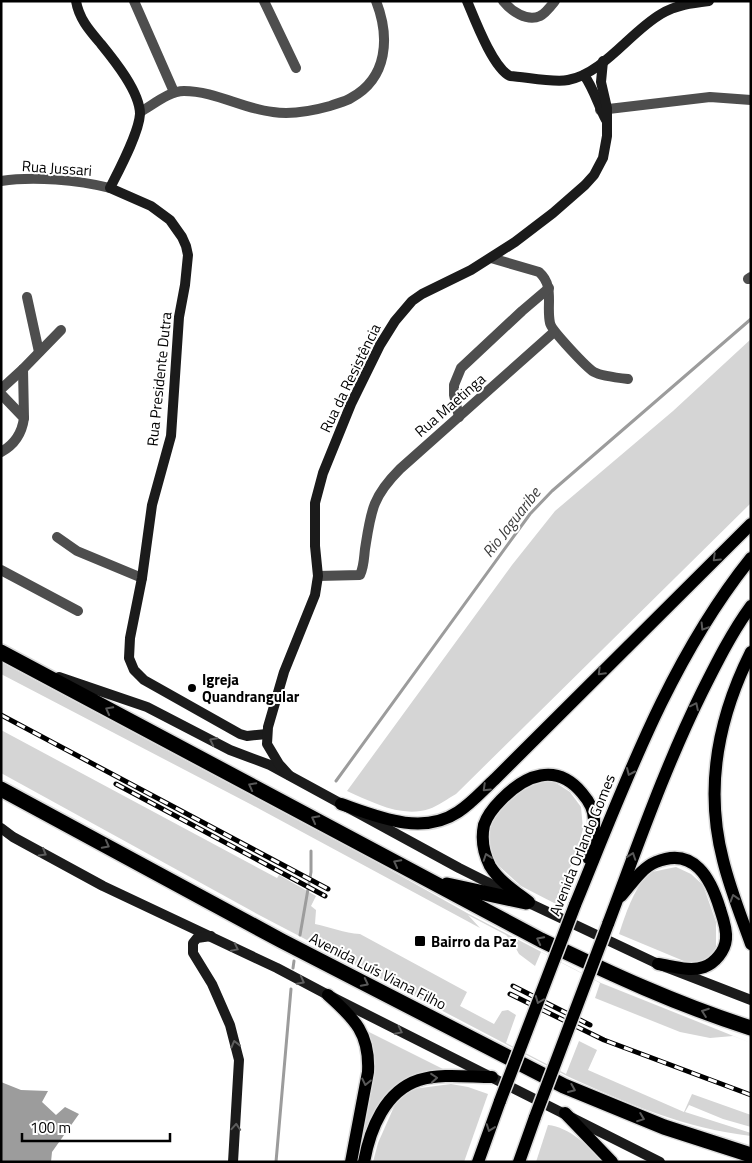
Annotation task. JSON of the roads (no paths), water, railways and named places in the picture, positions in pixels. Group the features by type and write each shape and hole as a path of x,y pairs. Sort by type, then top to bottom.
{"highway":[{"path":"1,652 541,940 617,977 751,1028"},
{"name":"Avenida Luís Viana Filho","path":"1,789 282,941 564,1086 656,1124 751,1155"},
{"path":"430,881 529,903"}],"main road":[{"path":"341,804 390,820 414,823 437,822 458,813 495,779 751,524"},
{"name":"Avenida Orlando Gomes","path":"478,1160 575,905 656,714 673,678 725,592 751,558"},
{"path":"519,1162 640,835 684,729 724,650 751,606"},
{"path":"751,652 737,680 725,714 718,750 714,791 722,858 751,944"},
{"path":"529,903 501,880 491,867 486,855 483,837 484,824 494,807 514,786 536,776 559,777 570,782 588,800 592,808 594,819 593,836 581,890"},
{"path":"616,902 640,874 656,861 673,858 680,859 695,865 705,874 714,891 726,930 726,939 721,953 718,958 704,967 695,969 658,964"},
{"path":"326,994 351,1017 361,1030 369,1061 352,1162"},
{"path":"364,1162 366,1148 376,1123 389,1100 407,1085 420,1079 492,1077"},
{"path":"566,1113 612,1162"}],"street":[{"path":"76,1 79,14 87,27 106,50 135,94 140,112 137,130 110,188"},
{"path":"134,1 174,92"},
{"path":"264,1 296,68"},
{"path":"140,112 174,92 196,92 262,110 290,113 322,108 350,99 369,84 376,76 381,65 385,38 384,26 376,1"},
{"path":"466,1 495,61 508,75 566,81 584,75 661,14 674,8 709,1"},
{"path":"503,1 519,15 531,18 541,16 555,1"},
{"name":"Rua da Resistência","path":"267,739 268,726 284,672 315,595 318,576 314,517 318,489 351,404 380,345 395,321 412,301 492,258 553,213 590,180 600,165 607,136 601,82 603,61"},
{"name":"Rua da Resistência","path":"584,75 604,109"},
{"path":"604,109 710,98 751,100"},
{"name":"Rua Jussari","path":"1,181 56,180 110,188"},
{"name":"Rua Presidente Dutra","path":"110,188 159,208 182,237 186,246 188,266 179,317 171,436 152,505 142,578 130,638 129,658 134,670 144,680 240,734 267,739"},
{"path":"492,258 536,270 544,276 549,288 549,322 554,332 594,372 628,379"},
{"path":"460,417 454,395 454,386 461,368 549,288"},
{"path":"27,296 39,352"},
{"path":"1,388 24,369 61,330"},
{"name":"Rua Maetinga","path":"318,576 360,575 370,523 378,496 390,479 554,332"},
{"path":"1,452 14,441 20,431 24,418 24,369"},
{"path":"1,394 24,418"},
{"path":"57,537 77,551 142,578"},
{"path":"1,570 38,588 78,611"},
{"path":"29,668 148,707 230,750 264,762 459,868 529,903 658,964 751,1000"},
{"path":"267,739 279,764 289,776"},
{"path":"250,757 263,749 267,739"},
{"path":"1,828 13,837 103,886 277,968 660,1162"},
{"path":"212,936 197,938 193,943 193,953 212,984 221,1004 230,1025 239,1060 234,1162"}],"waterway":[{"name":"Rio Jaguaribe","path":"336,781 530,514 552,491 751,319"},
{"path":"300,935 311,872 311,851"},
{"path":"293,968 294,961"},
{"path":"276,1162 291,989"}],"railway":[{"path":"1,715 328,889"},
{"path":"116,784 325,896"},
{"path":"513,986 590,1025"},
{"path":"510,994 604,1040 751,1095"}],"place":[{"name":"Igreja Quandrangular","path":"192,688"},
{"name":"Bairro da Paz","path":"420,941"}]}
